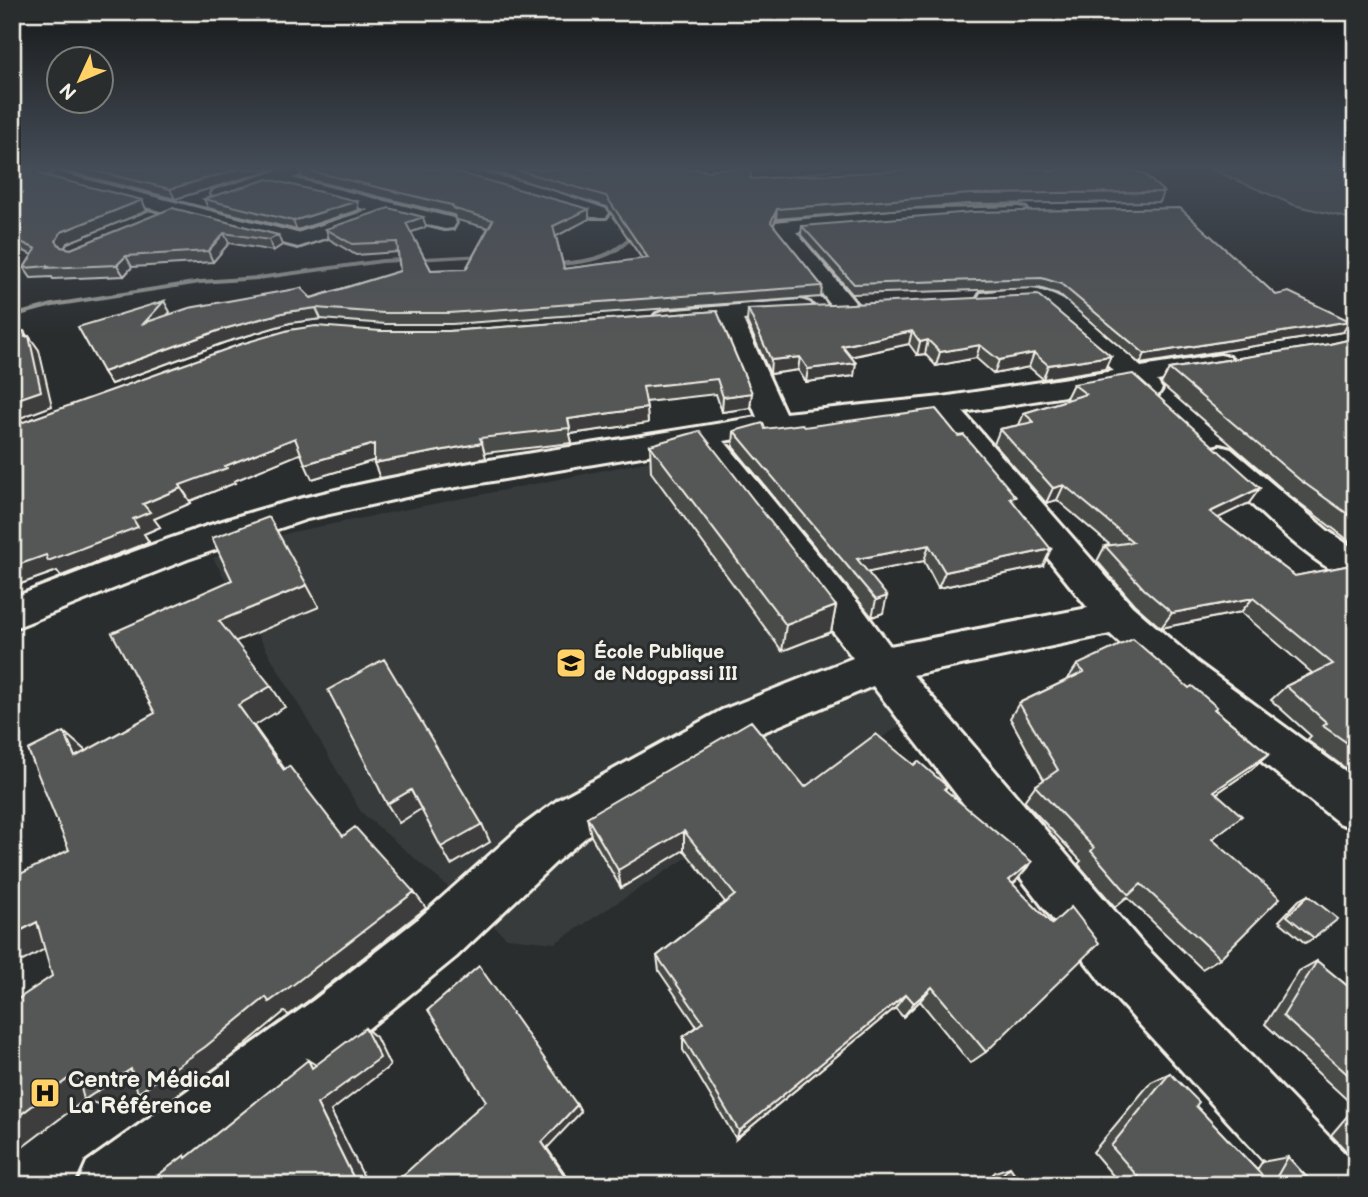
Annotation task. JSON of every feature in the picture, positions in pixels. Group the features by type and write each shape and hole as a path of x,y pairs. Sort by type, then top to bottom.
{"street":[{"path":"237,225 298,240 344,225"},
{"path":"807,225 784,227 783,231 844,305"},
{"path":"967,299 1038,297 1047,301 1137,377 1183,423 1315,540 1356,568"},
{"path":"634,322 726,312 871,303"},
{"path":"726,312 775,423"},
{"path":"12,614 186,545 341,499 489,469 775,423 942,406 1254,358"},
{"path":"942,406 1118,617 1183,675 1356,807"},
{"path":"703,436 848,619 880,665 1121,962 1330,1185"},
{"path":"110,1185 334,1020 437,938 538,845 575,816 738,723 880,665 1118,617"}],"shaded area":[{"name":"École Publique de Ndogpassi III","path":"700,451 907,721 773,811 754,814 555,943 507,938 361,812 213,558 292,532"}],"building":[{"path":"12,225 79,225 61,232 56,241 61,247 71,249 130,225 238,225 278,235 269,240 224,233 208,251 126,256 117,265 47,268 49,266 24,268 36,249 12,238"},
{"path":"338,225 407,225 431,270 466,269 490,225 555,225 553,226 564,269 648,258 626,225 773,225 822,286 449,313 383,313 316,308 286,312 220,330 103,372 78,327 164,301 144,323 189,308 301,288 311,298 400,271 397,242 352,244 326,229"},
{"path":"1199,225 1276,295 1289,292 1350,321 1145,354 1061,284 1042,278 854,284 802,226"},
{"path":"1038,295 1111,356 1048,365 1034,353 999,360 980,345 940,352 928,340 920,342 912,331 842,346 856,363 808,369 800,357 771,360 748,309"},
{"path":"717,311 752,393 723,397 717,379 643,387 647,408 568,419 570,428 480,438 482,443 374,463 374,444 305,464 295,438 180,485 181,488 143,504 150,512 133,519 138,527 48,561 46,555 12,567 12,426 241,344 289,330 316,326 381,331 449,331"},
{"path":"24,331 25,337 29,336 41,391 12,401 12,334"},
{"path":"1356,338 1356,520 1300,480 1169,369 1330,344"},
{"path":"1133,374 1260,488 1210,512 1295,576 1356,564 1356,749 1323,726 1327,723 1286,686 1333,664 1253,598 1172,613 1144,589 1105,546 1133,542 1064,485 1053,488 1000,429 1034,422 1024,413 1086,394 1073,384"},
{"path":"936,409 958,436 964,435 1016,497 1010,498 1051,549 945,572 929,545 857,559 887,596 876,600 734,431 763,423 765,429 802,424 804,427"},
{"path":"700,431 836,606 786,625 650,445"},
{"path":"269,517 307,585 219,621 271,686 238,705 284,770 289,766 343,836 355,827 414,892 294,984 269,1002 266,997 205,1047 138,1093 131,1069 84,1100 77,1072 12,1121 12,1003 52,976 37,922 12,935 12,878 69,850 28,750 64,732 75,757 155,713 112,633 232,580 212,538"},
{"path":"1133,639 1189,688 1192,686 1217,707 1214,709 1269,754 1214,791 1242,816 1212,839 1280,898 1220,958 1141,884 1129,895 1091,851 1094,848 1035,786 1058,770 1019,703 1084,672 1077,665"},
{"path":"384,659 482,824 441,847 411,790 387,804 328,690"},
{"path":"751,721 805,787 876,734 914,765 918,761 947,786 944,789 1032,862 1009,880 1052,924 1071,907 1099,943 986,1052 932,987 914,1003 906,994 739,1131 683,1037 703,1022 657,956 735,895 684,831 618,870 587,817"},
{"path":"1308,895 1338,919 1314,938 1287,916"},
{"path":"1317,961 1356,993 1356,1082 1283,1016"},
{"path":"479,966 577,1105 542,1142 571,1185 392,1185 486,1101 428,1010"},
{"path":"365,1028 380,1058 317,1104 357,1185 145,1185 185,1155 186,1158 308,1060 312,1068"},
{"path":"1170,1073 1199,1102 1196,1106 1271,1185 1145,1185 1111,1146"},
{"path":"1288,1157 1312,1183 1323,1185 1272,1185"},
{"path":"1010,1167 1022,1185 991,1185"}],"waterway":[{"path":"549,264 586,261 610,254 621,248 636,230"},
{"path":"12,316 52,305 200,282 258,278 382,261 484,256"}],"place":[{"name":"École Publique de Ndogpassi III","path":"571,663"},
{"name":"Centre Médical La Référence","path":"45,1093"}]}
